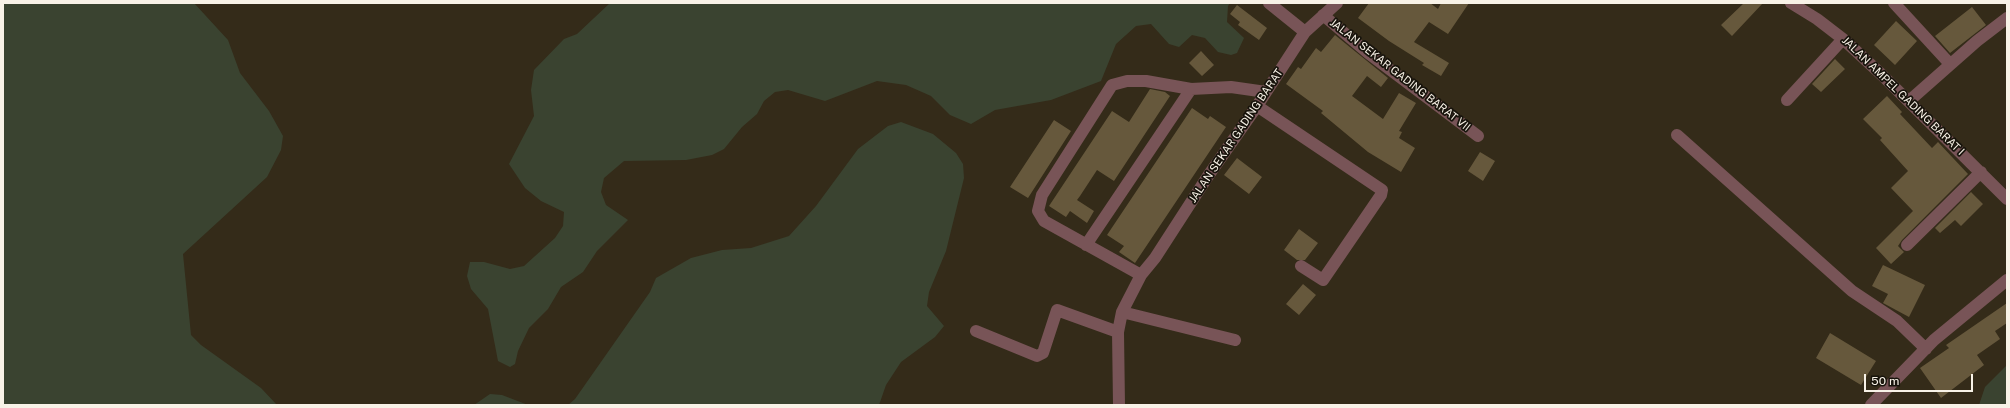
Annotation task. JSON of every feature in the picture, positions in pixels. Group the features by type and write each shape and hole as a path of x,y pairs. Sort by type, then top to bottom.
{"street":[{"path":"1269,3 1305,32"},
{"name":"JALAN SEKAR GADING BARAT","path":"1119,405 1118,332 1122,312 1141,276 1156,258 1208,176 1257,106 1305,32 1337,3"},
{"name":"JALAN AMPEL GADING BARAT I","path":"1791,3 1817,19 1843,39 1909,101 2007,199"},
{"path":"1894,3 1950,64"},
{"name":"JALAN SEKAR GADING BARAT VII","path":"1323,15 1368,53 1478,136"},
{"path":"1909,101 1950,64 2007,18"},
{"path":"1787,100 1843,39"},
{"path":"1141,276 1044,221 1038,211 1042,195 1112,85 1123,82 1146,81 1191,89 1231,87 1266,92"},
{"path":"1086,245 1191,89"},
{"path":"1257,106 1382,190 1381,195 1323,280 1301,266"},
{"path":"1677,135 1852,290 1897,321 1926,349"},
{"path":"1907,245 1981,172"},
{"path":"1870,405 1926,349 2007,280"},
{"path":"976,331 1037,356 1043,353 1057,310 1118,332"},
{"path":"1122,312 1235,340"}],"green space":[{"path":"3,3 194,3 228,40 240,73 269,111 283,136 281,150 267,177 183,254 191,335 201,345 261,388 277,405 3,405"},
{"path":"610,3 1230,3 1228,6 1227,22 1244,38 1237,53 1231,55 1218,52 1205,38 1192,35 1179,47 1169,44 1151,24 1136,26 1116,44 1101,81 1051,100 995,110 971,124 950,115 931,96 906,85 877,81 825,101 788,90 775,92 764,101 757,114 742,127 724,149 712,155 686,160 624,161 604,178 601,192 606,205 628,220 597,251 583,272 561,287 548,309 529,328 518,351 515,364 510,367 498,361 488,309 471,289 467,276 470,262 484,262 510,269 524,266 555,238 563,226 564,212 541,201 525,188 509,164 534,116 531,90 534,70 564,39 577,34"},
{"path":"901,122 933,134 956,153 963,164 964,178 946,251 929,292 927,306 944,326 935,337 901,362 886,385 879,405 568,405 575,399 650,292 656,278 691,258 722,250 751,248 789,236 816,206 858,149 888,126"},
{"path":"2007,365 2007,405 1979,405 1985,387"},
{"path":"490,394 502,395 528,405 474,405"}],"building":[{"path":"1369,3 1430,3 1438,9 1441,3 1469,3 1448,34 1429,22 1414,42 1449,63 1441,76 1422,65 1424,63 1389,41 1358,18"},
{"path":"1744,3 1763,3 1732,36 1721,25"},
{"path":"1237,5 1267,28 1259,40 1238,25 1240,22 1230,14"},
{"path":"1972,7 1986,25 1950,53 1935,36"},
{"path":"1896,21 1917,41 1895,65 1874,45"},
{"path":"1335,35 1388,78 1381,87 1367,76 1352,96 1383,119 1399,93 1416,103 1399,131 1402,132 1399,138 1415,148 1401,172 1368,152 1321,113 1323,111 1286,84 1298,67 1301,69 1316,48 1321,52"},
{"path":"1201,51 1214,65 1202,76 1189,63"},
{"path":"1835,59 1845,69 1821,92 1812,84"},
{"path":"1150,89 1165,92 1170,96 1114,181 1097,170 1077,200 1094,211 1087,223 1070,211 1066,217 1049,206 1112,111 1129,122"},
{"path":"1887,96 1902,112 1900,114 1932,148 1938,142 1968,174 1902,240 1898,246 1904,252 1891,264 1876,248 1913,211 1891,188 1908,171 1880,140 1882,138 1863,119"},
{"path":"1192,108 1208,119 1210,116 1226,127 1135,263 1119,252 1124,246 1107,235"},
{"path":"1054,120 1071,131 1028,198 1010,187"},
{"path":"1480,152 1495,161 1483,181 1468,171"},
{"path":"1237,158 1262,177 1249,194 1224,175"},
{"path":"1971,192 1983,204 1961,226 1955,220 1940,233 1935,228"},
{"path":"1299,229 1318,243 1305,260 1297,260 1284,250"},
{"path":"1883,265 1925,285 1909,317 1883,303 1888,294 1872,286"},
{"path":"1303,284 1316,295 1299,315 1286,304"},
{"path":"2007,303 2007,323 1995,331 2000,339 1977,355 1984,365 1941,398 1920,368 1949,348 1946,345"},
{"path":"1830,333 1876,361 1861,385 1816,358"}]}
